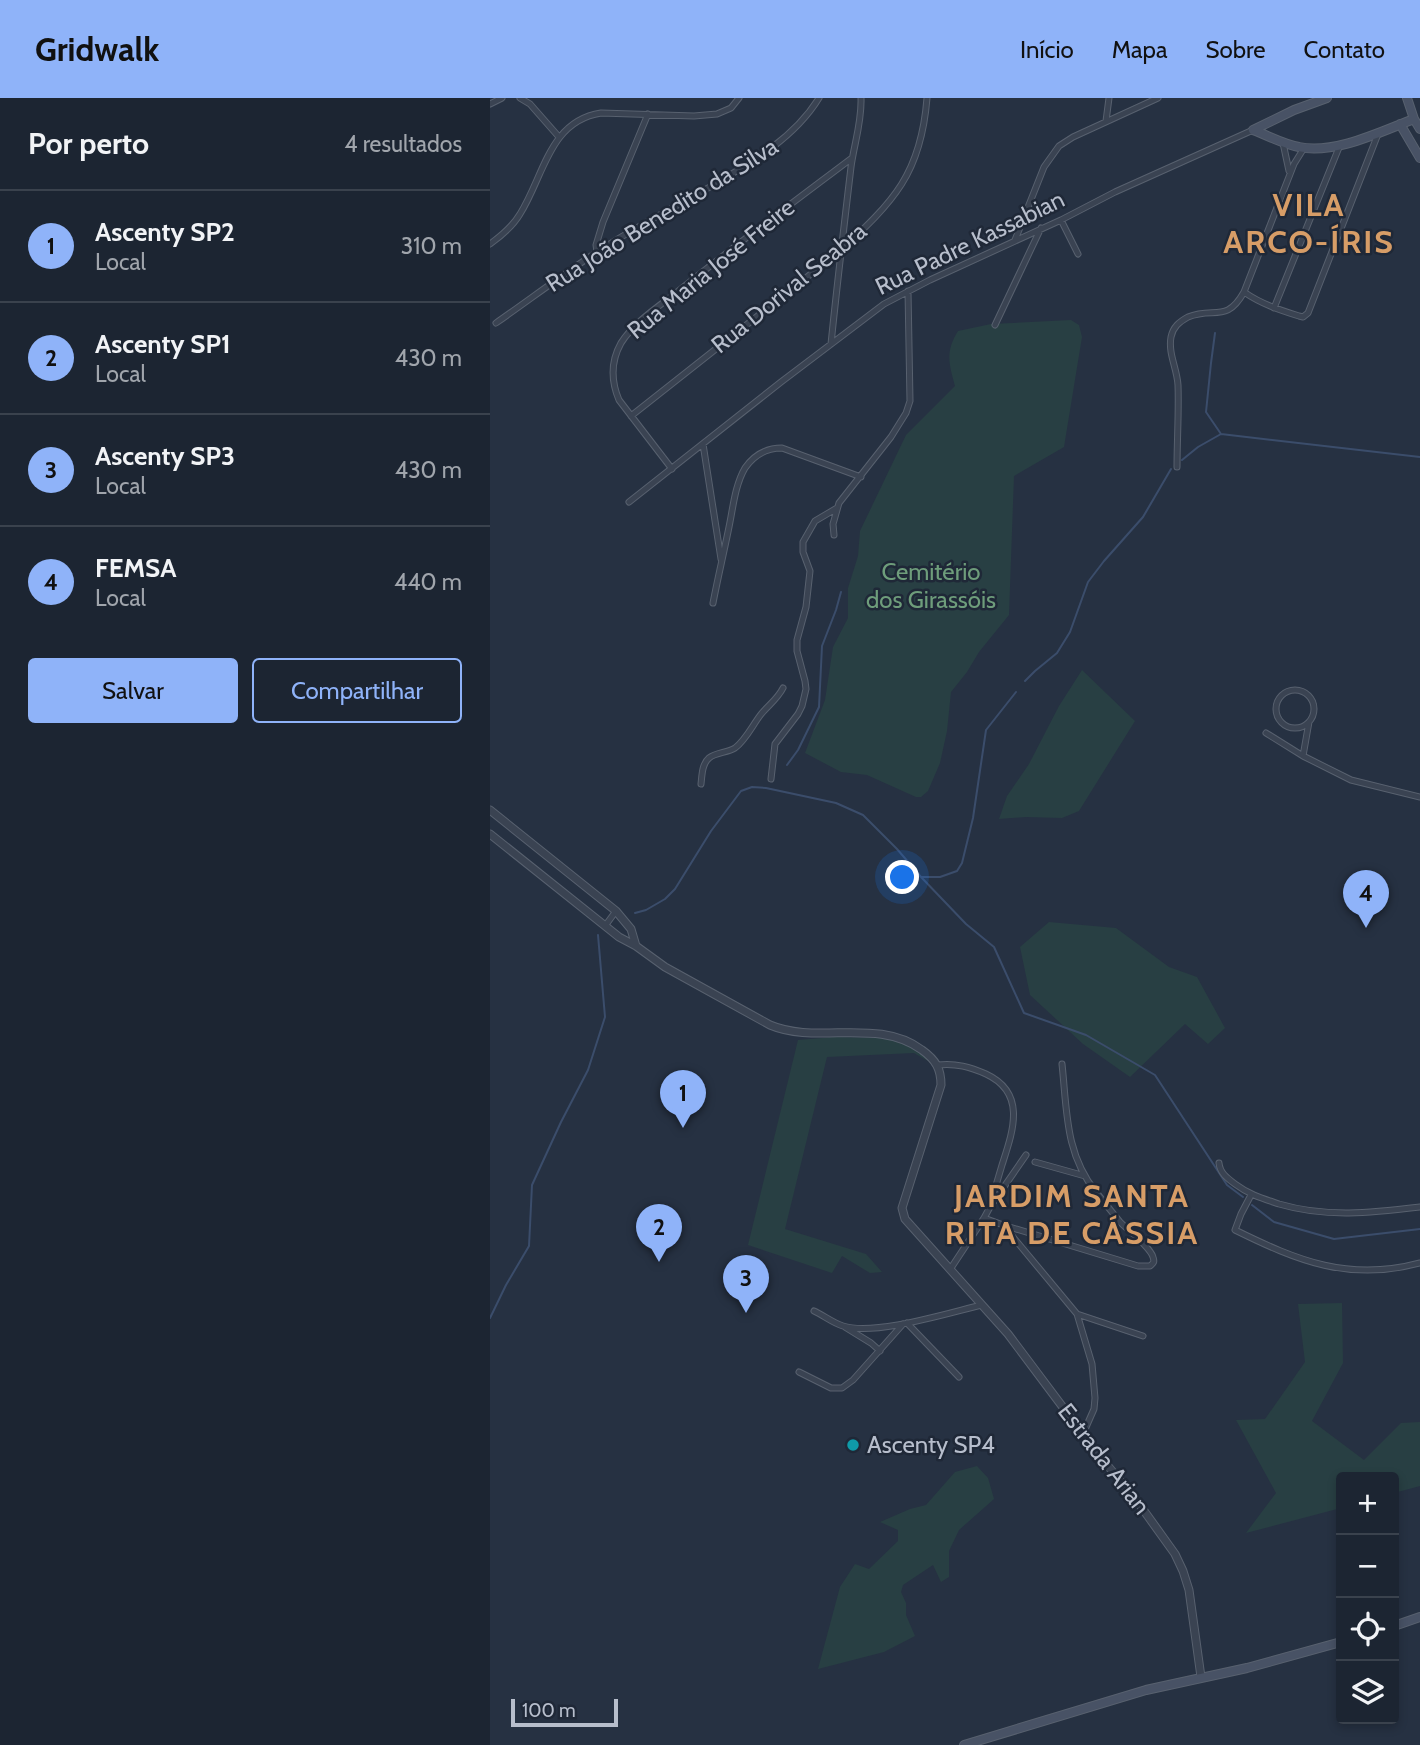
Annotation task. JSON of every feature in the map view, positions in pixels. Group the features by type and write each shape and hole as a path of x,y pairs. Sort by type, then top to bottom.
{"main road":[{"name":"Rua Padre Kassabian","path":"1253,130 1326,98"},
{"path":"1407,98 1420,129"},
{"path":"1253,130 1283,143 1316,149 1379,133 1417,117"},
{"path":"1400,124 1420,158"},
{"path":"1399,1624 1420,1617"},
{"path":"964,1745 1146,1690 1247,1668 1336,1643"}],"street":[{"path":"490,104 502,98"},
{"path":"520,98 530,104 559,137"},
{"path":"490,244 519,217 559,137 569,126 586,116 601,113 694,116 717,114 731,108 739,98"},
{"name":"Rua João Benedito da Silva","path":"496,323 597,252 760,156 802,122 819,98"},
{"path":"831,344 840,251 861,98"},
{"name":"Rua Dorival Seabra","path":"631,416 840,251 869,225 894,198 909,174 920,148 927,98"},
{"path":"1106,121 1109,98"},
{"path":"1015,240 1044,167 1059,146 1158,98"},
{"path":"597,252 596,245 603,222 648,114"},
{"name":"Rua Padre Kassabian","path":"629,502 884,304 908,290 1061,220 1115,192 1253,130"},
{"path":"1244,292 1274,308 1303,317 1308,313 1379,133"},
{"path":"1283,143 1290,174"},
{"path":"1274,308 1340,145"},
{"path":"1177,467 1178,386 1171,354 1174,328 1191,316 1232,309 1237,304 1290,174 1304,148"},
{"name":"Rua Maria José Freire","path":"672,470 618,400 612,378 613,365 623,341 632,330 699,274 852,158"},
{"path":"1061,220 1078,254"},
{"path":"995,326 1041,228"},
{"path":"771,779 775,744 798,714 806,689 797,651 810,574 810,567 803,552 803,542 815,521 837,508 901,424 909,401 908,290"},
{"path":"703,444 722,563"},
{"path":"713,603 741,475 747,466 765,451 782,448 861,477"},
{"path":"834,535 833,524 837,508"},
{"path":"701,784 707,760 738,746 783,688"},
{"path":"1303,756 1314,710 1313,704 1302,691 1290,690 1280,696 1277,715 1285,725 1297,728 1309,722"},
{"path":"1266,733 1303,756 1351,780 1420,797"},
{"path":"490,810 616,911 631,929 636,946"},
{"path":"490,834 619,937 665,967 760,1020 780,1029 879,1034 904,1039 925,1052 938,1065 963,1065 1000,1083 1008,1092 1014,1116 990,1207"},
{"path":"605,926 616,911"},
{"path":"984,1218 1138,1266 1153,1264 1153,1256 1119,1221 1085,1177 1077,1162 1070,1140 1062,1064"},
{"name":"Estrada Arian","path":"938,1065 941,1086 902,1208 905,1219 984,1305 1029,1360 1175,1554 1184,1571 1189,1590 1201,1677"},
{"path":"951,1268 1026,1155"},
{"path":"1035,1162 1085,1177"},
{"path":"1219,1163 1226,1177 1251,1195 1312,1212 1334,1214 1420,1207"},
{"path":"1251,1195 1235,1230 1268,1246 1322,1266 1348,1270 1394,1269 1420,1263"},
{"path":"1003,1225 1077,1314 1092,1364 1095,1398 1094,1409 1083,1434"},
{"path":"842,1326 867,1328 905,1324 984,1305"},
{"path":"814,1311 872,1343 880,1351"},
{"path":"1077,1314 1143,1336"},
{"path":"799,1372 831,1388 842,1388 853,1380 905,1324"},
{"path":"905,1324 959,1377"}],"green space":[{"name":"Cemitério dos Girassóis","path":"1071,320 1079,325 1082,337 1064,447 1014,476 1009,615 951,692 940,763 928,791 921,797 916,797 867,775 841,772 805,753 825,700 833,647 848,618 848,588 858,556 860,531 906,435 955,386 949,358 951,345 958,331 991,324"},
{"path":"1082,670 1135,721 1079,811 1062,818 999,819 1007,796 1029,764 1059,706"},
{"path":"1049,922 1116,928 1169,967 1197,977 1225,1028 1208,1044 1185,1024 1130,1077 1083,1044 1030,995 1020,947"},
{"path":"834,1037 883,1038 910,1044 933,1064 914,1053 827,1057 785,1229 866,1254 882,1272 870,1273 842,1256 832,1273 748,1245 798,1040"},
{"path":"1342,1303 1343,1363 1312,1421 1364,1460 1401,1423 1420,1422 1420,1486 1399,1492 1399,1472 1336,1472 1336,1509 1246,1533 1276,1493 1236,1420 1265,1419 1305,1362 1298,1304"},
{"path":"977,1466 988,1478 994,1499 959,1530 949,1551 949,1577 941,1582 933,1565 903,1585 901,1592 906,1603 906,1615 915,1636 884,1652 818,1669 840,1587 855,1564 869,1569 898,1541 898,1530 880,1522 926,1505 955,1472"}],"waterway":[{"path":"1182,460 1221,434 1206,412 1215,333"},
{"path":"1221,434 1420,457"},
{"path":"1025,681 1057,653 1070,632 1088,582 1143,517 1171,469"},
{"path":"787,765 798,750 819,707 822,646 841,592"},
{"path":"635,913 665,899 675,889 711,831 741,791 752,787 836,803 863,815 921,877 940,877 957,871 962,863 973,818 986,730 1016,692"},
{"path":"921,877 966,924 994,947 1024,1013 1086,1035 1155,1075 1227,1185 1243,1197"},
{"path":"490,1318 529,1246 532,1185 588,1070 605,1017 598,935"},
{"path":"1252,1205 1274,1222 1334,1239 1420,1229"}],"place":[{"name":"FEMSA","path":"1366,928"},
{"name":"Ascenty SP2","path":"683,1128"},
{"name":"Ascenty SP1","path":"659,1262"},
{"name":"Ascenty SP3","path":"746,1313"},
{"name":"Ascenty SP4","path":"853,1445"}],"district":[{"name":"VILA ARCO-ÍRIS","path":"1309,224"},
{"name":"JARDIM SANTA RITA DE CÁSSIA","path":"1072,1214"}]}
